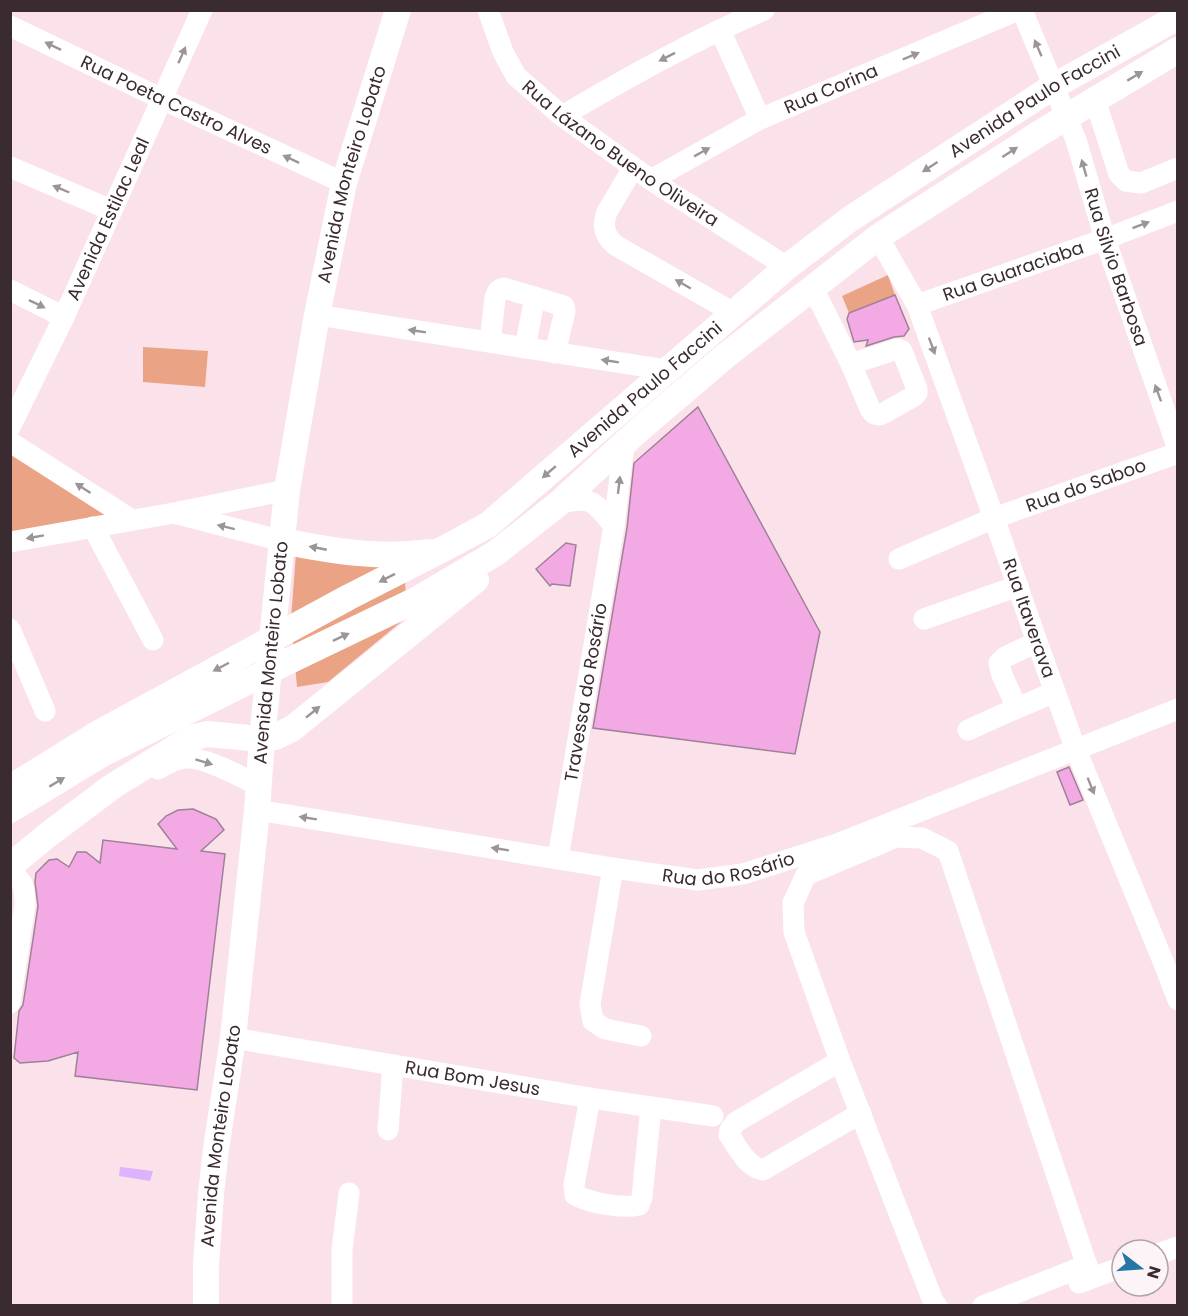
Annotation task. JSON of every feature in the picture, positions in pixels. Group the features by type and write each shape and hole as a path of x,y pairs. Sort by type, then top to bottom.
{"main road":[{"name":"Avenida Monteiro Lobato","path":"206,1305 206,1265 212,1183 233,1038 288,490 317,315 344,183 398,10"},
{"name":"Avenida Paulo Faccini","path":"100,744 273,639 488,525 787,267 850,219 1054,86 1178,17"},
{"name":"Avenida Paulo Faccini","path":"100,744 270,671 362,627 418,599 496,553 558,504 633,435 724,357 878,237 1040,133 1178,50"},
{"path":"724,357 730,341 738,331 854,239 856,226 850,219"},
{"path":"633,435 639,410 693,361 701,351 706,337"},
{"path":"283,541 362,554 439,551"},
{"path":"10,866 113,786 191,738 207,734 262,739 275,737 293,728 479,578 496,553"},
{"path":"10,788 100,744"},
{"path":"10,810 100,744"}],"street":[{"name":"Avenida Estilac Leal","path":"11,426 64,317 202,10"},
{"name":"Rua Lázano Bueno Oliveira","path":"488,10 503,52 516,76 562,116 633,168 787,267"},
{"path":"562,116 620,82 764,10"},
{"name":"Rua Silvio Barbosa","path":"1020,10 1076,140 1105,239 1178,448"},
{"name":"Rua Corina","path":"651,180 760,119 1020,10"},
{"name":"Rua Poeta Castro Alves","path":"10,26 344,183"},
{"path":"720,30 760,119"},
{"path":"1095,100 1119,174 1126,181 1140,183 1178,168"},
{"path":"10,167 111,210"},
{"path":"633,168 604,220 604,228 609,239 615,245 734,313"},
{"name":"Rua Guaraciaba","path":"917,305 1178,211"},
{"name":"Rua Itaverava","path":"878,237 917,305 1076,750 1170,958 1178,1000"},
{"path":"490,342 497,292 504,288 564,306 565,311 555,352"},
{"path":"813,288 851,364"},
{"path":"10,290 64,317"},
{"path":"525,348 535,297"},
{"path":"317,315 667,370"},
{"name":"Travessa do Rosário","path":"558,858 614,526 633,435"},
{"path":"10,442 132,520"},
{"name":"Rua do Saboo","path":"899,559 994,518 1178,453"},
{"path":"10,542 288,490"},
{"path":"558,504 573,500 591,501 614,526"},
{"path":"174,513 283,541"},
{"path":"93,527 153,640"},
{"path":"924,619 1018,586"},
{"path":"10,629 45,711"},
{"path":"1017,708 999,663 1005,657 1036,642"},
{"path":"968,730 1055,692"},
{"name":"Rua do Rosário","path":"10,866 19,865 33,858 91,812 161,767 183,758 190,758 227,770 258,798 613,868 698,880 743,874 837,844 1178,710"},
{"path":"937,1305 933,1301 840,1061 794,932 793,903 806,875 896,837 922,838 948,851 1089,1272"},
{"path":"613,868 590,1004 593,1021 605,1029 641,1036"},
{"path":"10,873 20,878 24,888 25,904 10,1003"},
{"name":"Rua Bom Jesus","path":"233,1038 590,1098 713,1116"},
{"path":"840,1061 736,1122 729,1136 749,1164 763,1170 861,1113"},
{"path":"388,1130 393,1065"},
{"path":"590,1098 574,1185 576,1195 585,1200 629,1207 639,1205 642,1197 651,1107"},
{"path":"342,1305 342,1250 349,1193"},
{"path":"983,1305 1089,1272 1110,1269"},
{"path":"1020,1305 1089,1272"}],"shaded area":[{"path":"888,275 895,295 849,313 842,296"},
{"path":"143,347 208,351 205,387 143,382"},
{"path":"10,447 118,516 11,536"},
{"path":"296,553 404,562 407,617 328,682 297,687 291,619"},
{"path":"120,1167 153,1171 150,1181 119,1176"}],"building":[{"path":"895,295 909,329 904,336 866,346 868,340 854,342 847,319 849,313"},
{"path":"698,407 820,632 795,754 593,728 627,528 634,463"},
{"path":"566,543 576,545 570,586 552,584 550,586 536,569"},
{"path":"1069,767 1083,800 1070,805 1057,772"},
{"path":"193,809 216,819 224,830 201,851 225,854 197,1090 75,1076 78,1052 48,1061 20,1063 14,1058 19,1011 23,1005 38,906 36,873 49,860 57,859 69,867 77,852 86,852 100,863 103,840 177,849 158,824 166,816 178,810"}]}
